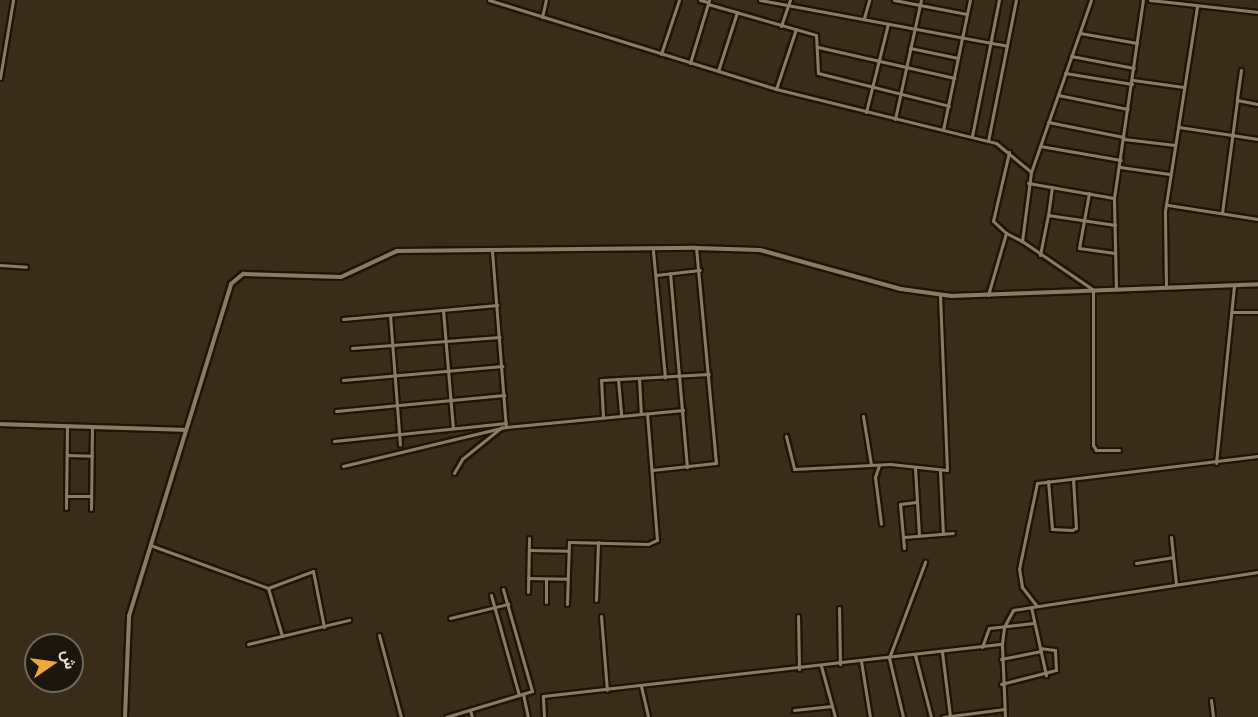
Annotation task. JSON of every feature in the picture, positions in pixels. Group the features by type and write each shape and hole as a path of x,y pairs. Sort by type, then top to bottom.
{"street":[{"path":"0,78 13,0"},
{"path":"489,0 776,89 988,141 1009,152 1031,172"},
{"path":"542,17 546,0"},
{"path":"661,54 679,0"},
{"path":"700,0 816,35 818,47 816,73 949,106"},
{"path":"760,0 1007,46"},
{"path":"781,26 790,0"},
{"path":"864,19 869,0"},
{"path":"894,0 920,2 967,14"},
{"path":"943,130 970,0"},
{"path":"972,137 999,0"},
{"path":"988,141 1016,0"},
{"path":"1022,241 1031,172 1091,0"},
{"path":"1116,289 1114,198 1143,0"},
{"path":"1150,0 1258,12"},
{"path":"690,63 708,2"},
{"path":"895,119 920,2"},
{"path":"1166,287 1165,211 1168,205 1170,174 1197,6"},
{"path":"718,71 737,12"},
{"path":"866,112 888,24"},
{"path":"776,89 796,29"},
{"path":"1080,33 1137,43"},
{"path":"818,47 955,78"},
{"path":"910,48 958,58"},
{"path":"1071,56 1134,68"},
{"path":"1222,213 1241,70"},
{"path":"1065,73 1184,87"},
{"path":"1058,95 1128,109"},
{"path":"1237,100 1258,104"},
{"path":"1048,122 1175,146"},
{"path":"1179,127 1258,139"},
{"path":"1041,146 1120,160"},
{"path":"1009,152 993,221 1006,233 1022,241 1092,289"},
{"path":"1120,167 1170,174"},
{"path":"1028,183 1114,198"},
{"path":"1040,255 1052,187"},
{"path":"1089,193 1079,248 1115,253"},
{"path":"1168,205 1258,219"},
{"path":"1048,215 1114,225"},
{"path":"988,295 1006,233"},
{"path":"652,470 716,463 700,270 696,248"},
{"path":"125,717 128,621 231,284 239,276 250,272 338,277 360,270 393,251 653,251 696,248 760,250 901,289 940,295 1258,284"},
{"path":"492,251 505,426"},
{"path":"653,251 665,376"},
{"path":"0,265 26,267"},
{"path":"656,275 700,270"},
{"path":"670,273 687,467"},
{"path":"1216,464 1234,285"},
{"path":"1092,289 1093,445 1096,450 1119,450"},
{"path":"786,436 791,468 879,465 940,471 948,466 940,295"},
{"path":"343,319 497,305"},
{"path":"443,310 453,429"},
{"path":"1231,312 1258,312"},
{"path":"390,315 400,445"},
{"path":"352,348 500,337"},
{"path":"342,380 502,366"},
{"path":"603,418 600,381 709,374"},
{"path":"639,378 641,414"},
{"path":"618,379 621,416"},
{"path":"336,411 504,395"},
{"path":"334,441 683,410"},
{"path":"567,604 568,551 572,541 655,543 647,413"},
{"path":"863,416 871,465"},
{"path":"0,424 186,430"},
{"path":"66,508 68,426"},
{"path":"342,466 505,426"},
{"path":"454,473 462,459 487,436 505,426"},
{"path":"91,509 92,427"},
{"path":"486,431 487,436"},
{"path":"67,455 92,456"},
{"path":"1036,605 1026,596 1019,569 1035,486 1048,481 1216,464 1258,456"},
{"path":"879,465 875,473 881,524"},
{"path":"915,468 919,536"},
{"path":"940,471 943,534"},
{"path":"1048,481 1052,529 1068,530 1076,528 1073,479"},
{"path":"66,496 91,496"},
{"path":"904,548 901,503 916,502"},
{"path":"903,537 952,533"},
{"path":"1171,537 1176,584"},
{"path":"528,592 529,538"},
{"path":"596,600 598,542"},
{"path":"150,545 268,588 313,571 324,627"},
{"path":"529,550 568,551"},
{"path":"1136,563 1173,557"},
{"path":"903,717 889,658 925,562"},
{"path":"1005,717 1001,684 1002,644 1004,627 1013,610 1258,572"},
{"path":"528,578 567,579"},
{"path":"546,579 546,602"},
{"path":"268,588 282,636"},
{"path":"446,717 532,690 503,590"},
{"path":"491,595 528,717"},
{"path":"450,618 508,604"},
{"path":"1031,607 1046,675"},
{"path":"839,608 840,664"},
{"path":"601,616 607,690"},
{"path":"798,616 799,669"},
{"path":"248,644 349,620"},
{"path":"982,647 989,628 1034,623"},
{"path":"379,635 401,717"},
{"path":"544,717 543,696 861,662 1002,644"},
{"path":"1001,658 1053,648 1058,660 1056,670 1046,675 1001,684"},
{"path":"942,652 952,716"},
{"path":"915,655 931,717"},
{"path":"861,662 870,717"},
{"path":"821,666 835,717"},
{"path":"641,686 648,717"},
{"path":"1211,700 1213,717"},
{"path":"794,710 832,706"},
{"path":"943,717 1004,709"},
{"path":"470,710 472,717"}]}
